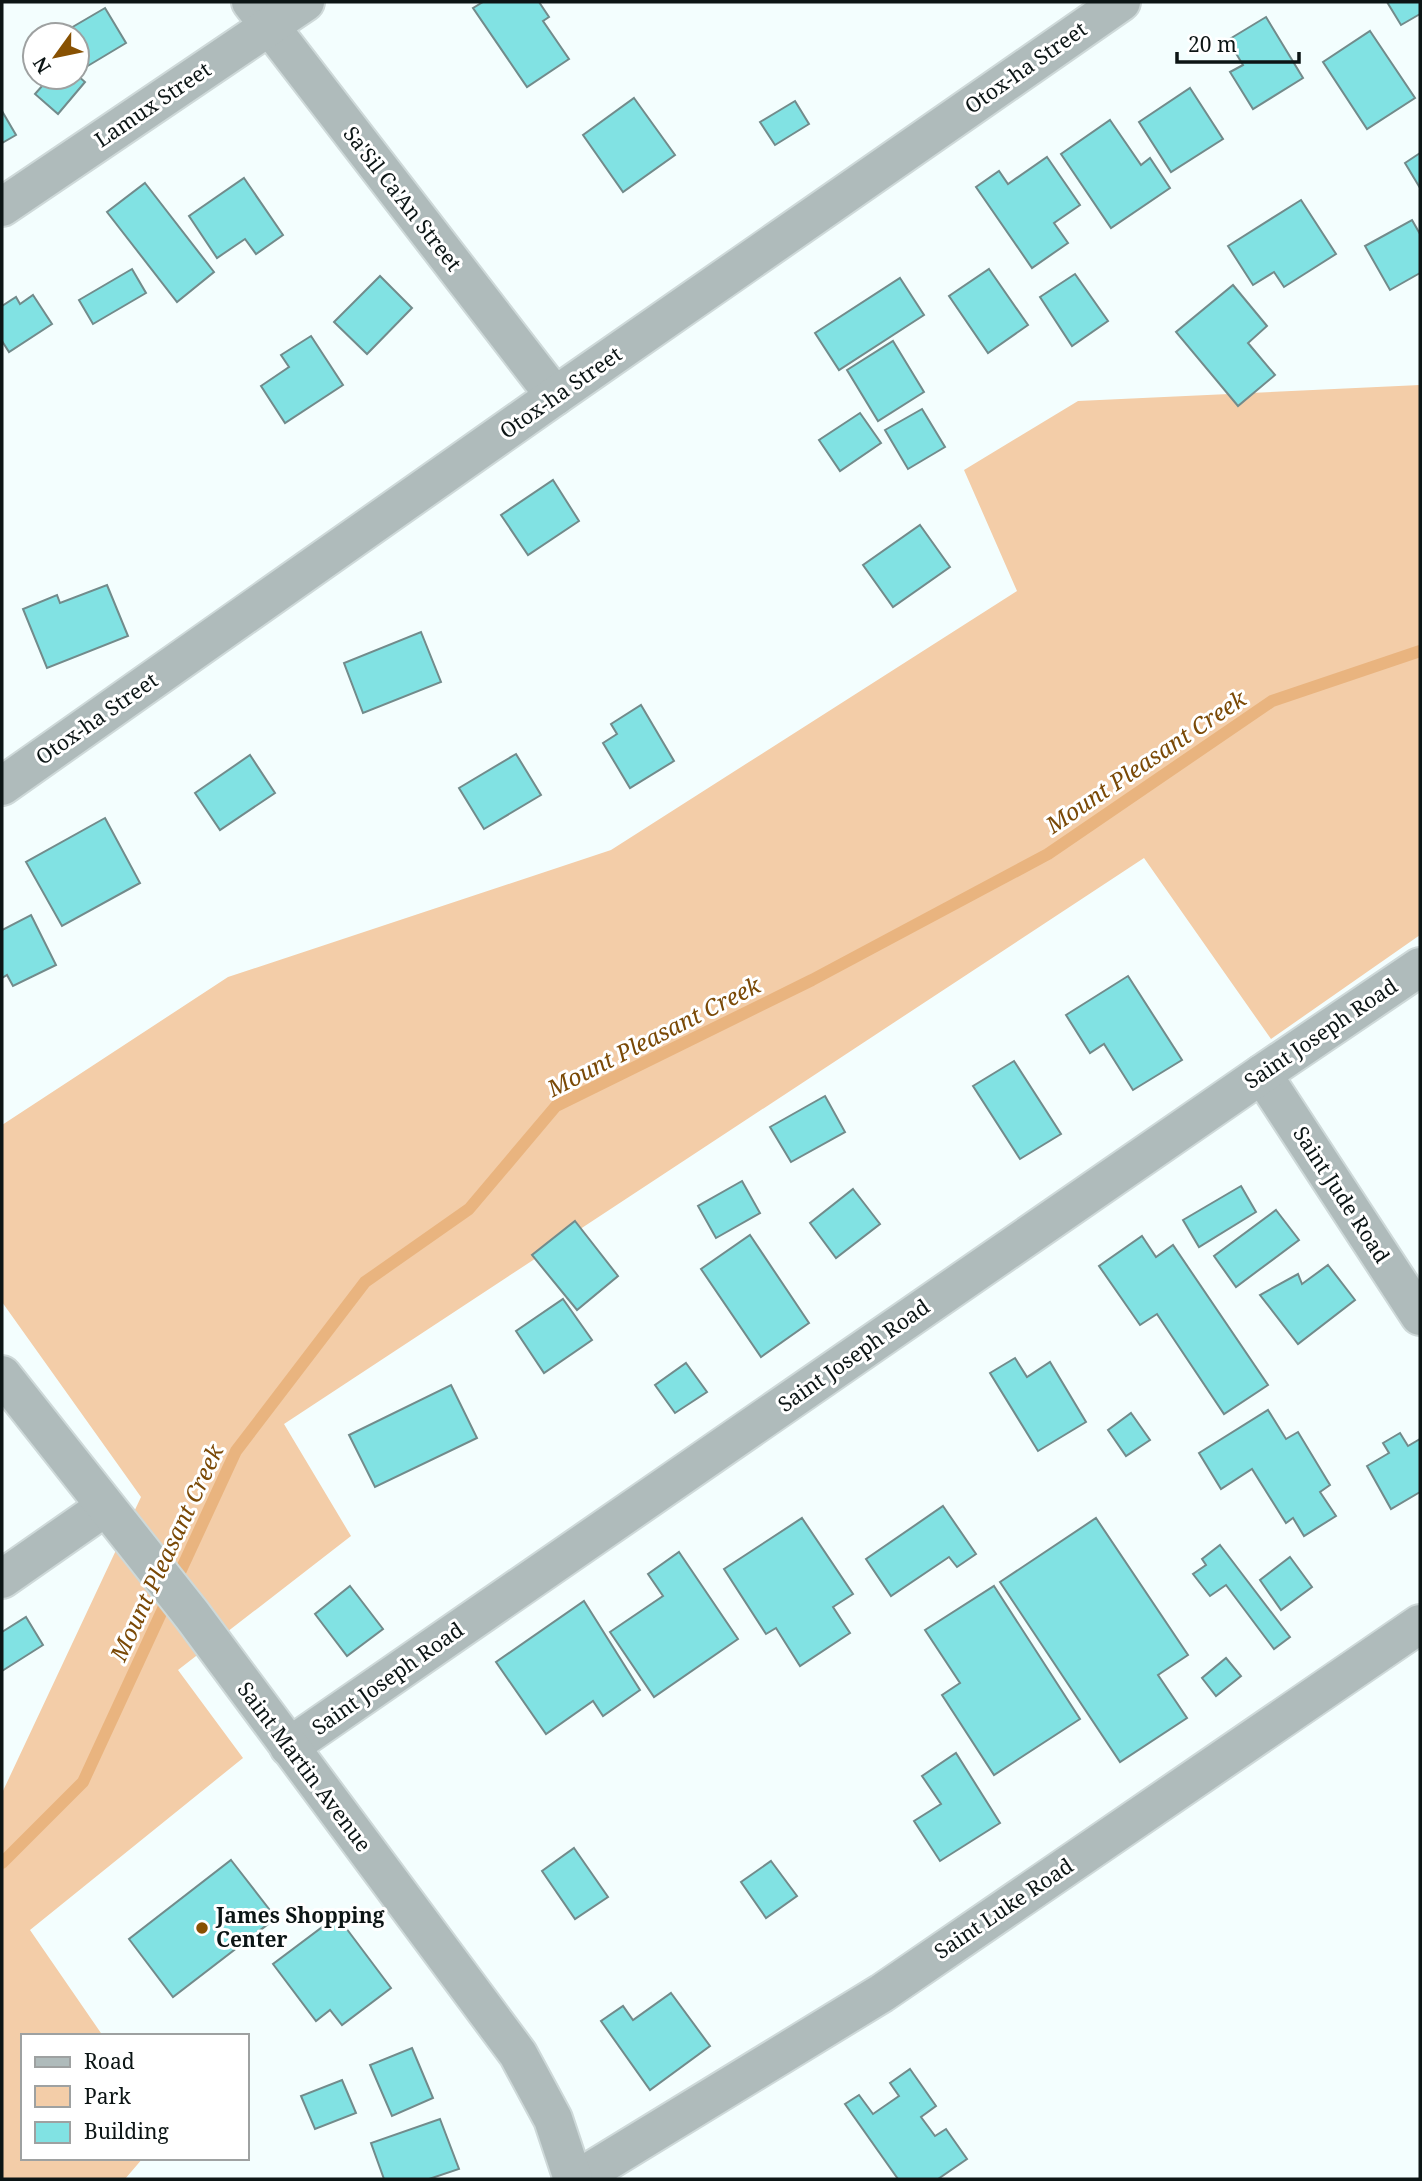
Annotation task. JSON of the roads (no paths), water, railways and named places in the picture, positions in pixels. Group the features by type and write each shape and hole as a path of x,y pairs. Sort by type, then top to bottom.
{"street":[{"name":"Lamux Street","path":"2,207 260,14 305,2"},
{"name":"Otox-ha Street","path":"2,786 1121,2"},
{"name":"Sa'Sil Ca'An Street","path":"260,14 555,396"},
{"name":"Saint Joseph Road","path":"289,1747 1420,967"},
{"name":"Saint Jude Road","path":"1262,1074 1420,1317"},
{"name":"Saint Martin Avenue","path":"2,1375 192,1615 518,2054 553,2119 575,2179"},
{"path":"2,1579 105,1507"},
{"name":"Saint Luke Road","path":"575,2179 882,1993 1420,1625"}],"waterway":[{"name":"Mount Pleasant Creek","path":"2,1863 83,1782 236,1451 365,1282 469,1209 556,1106 812,980 1048,854 1272,701 1420,651"}],"place":[{"name":"James Shopping Center","path":"202,1928"}]}
